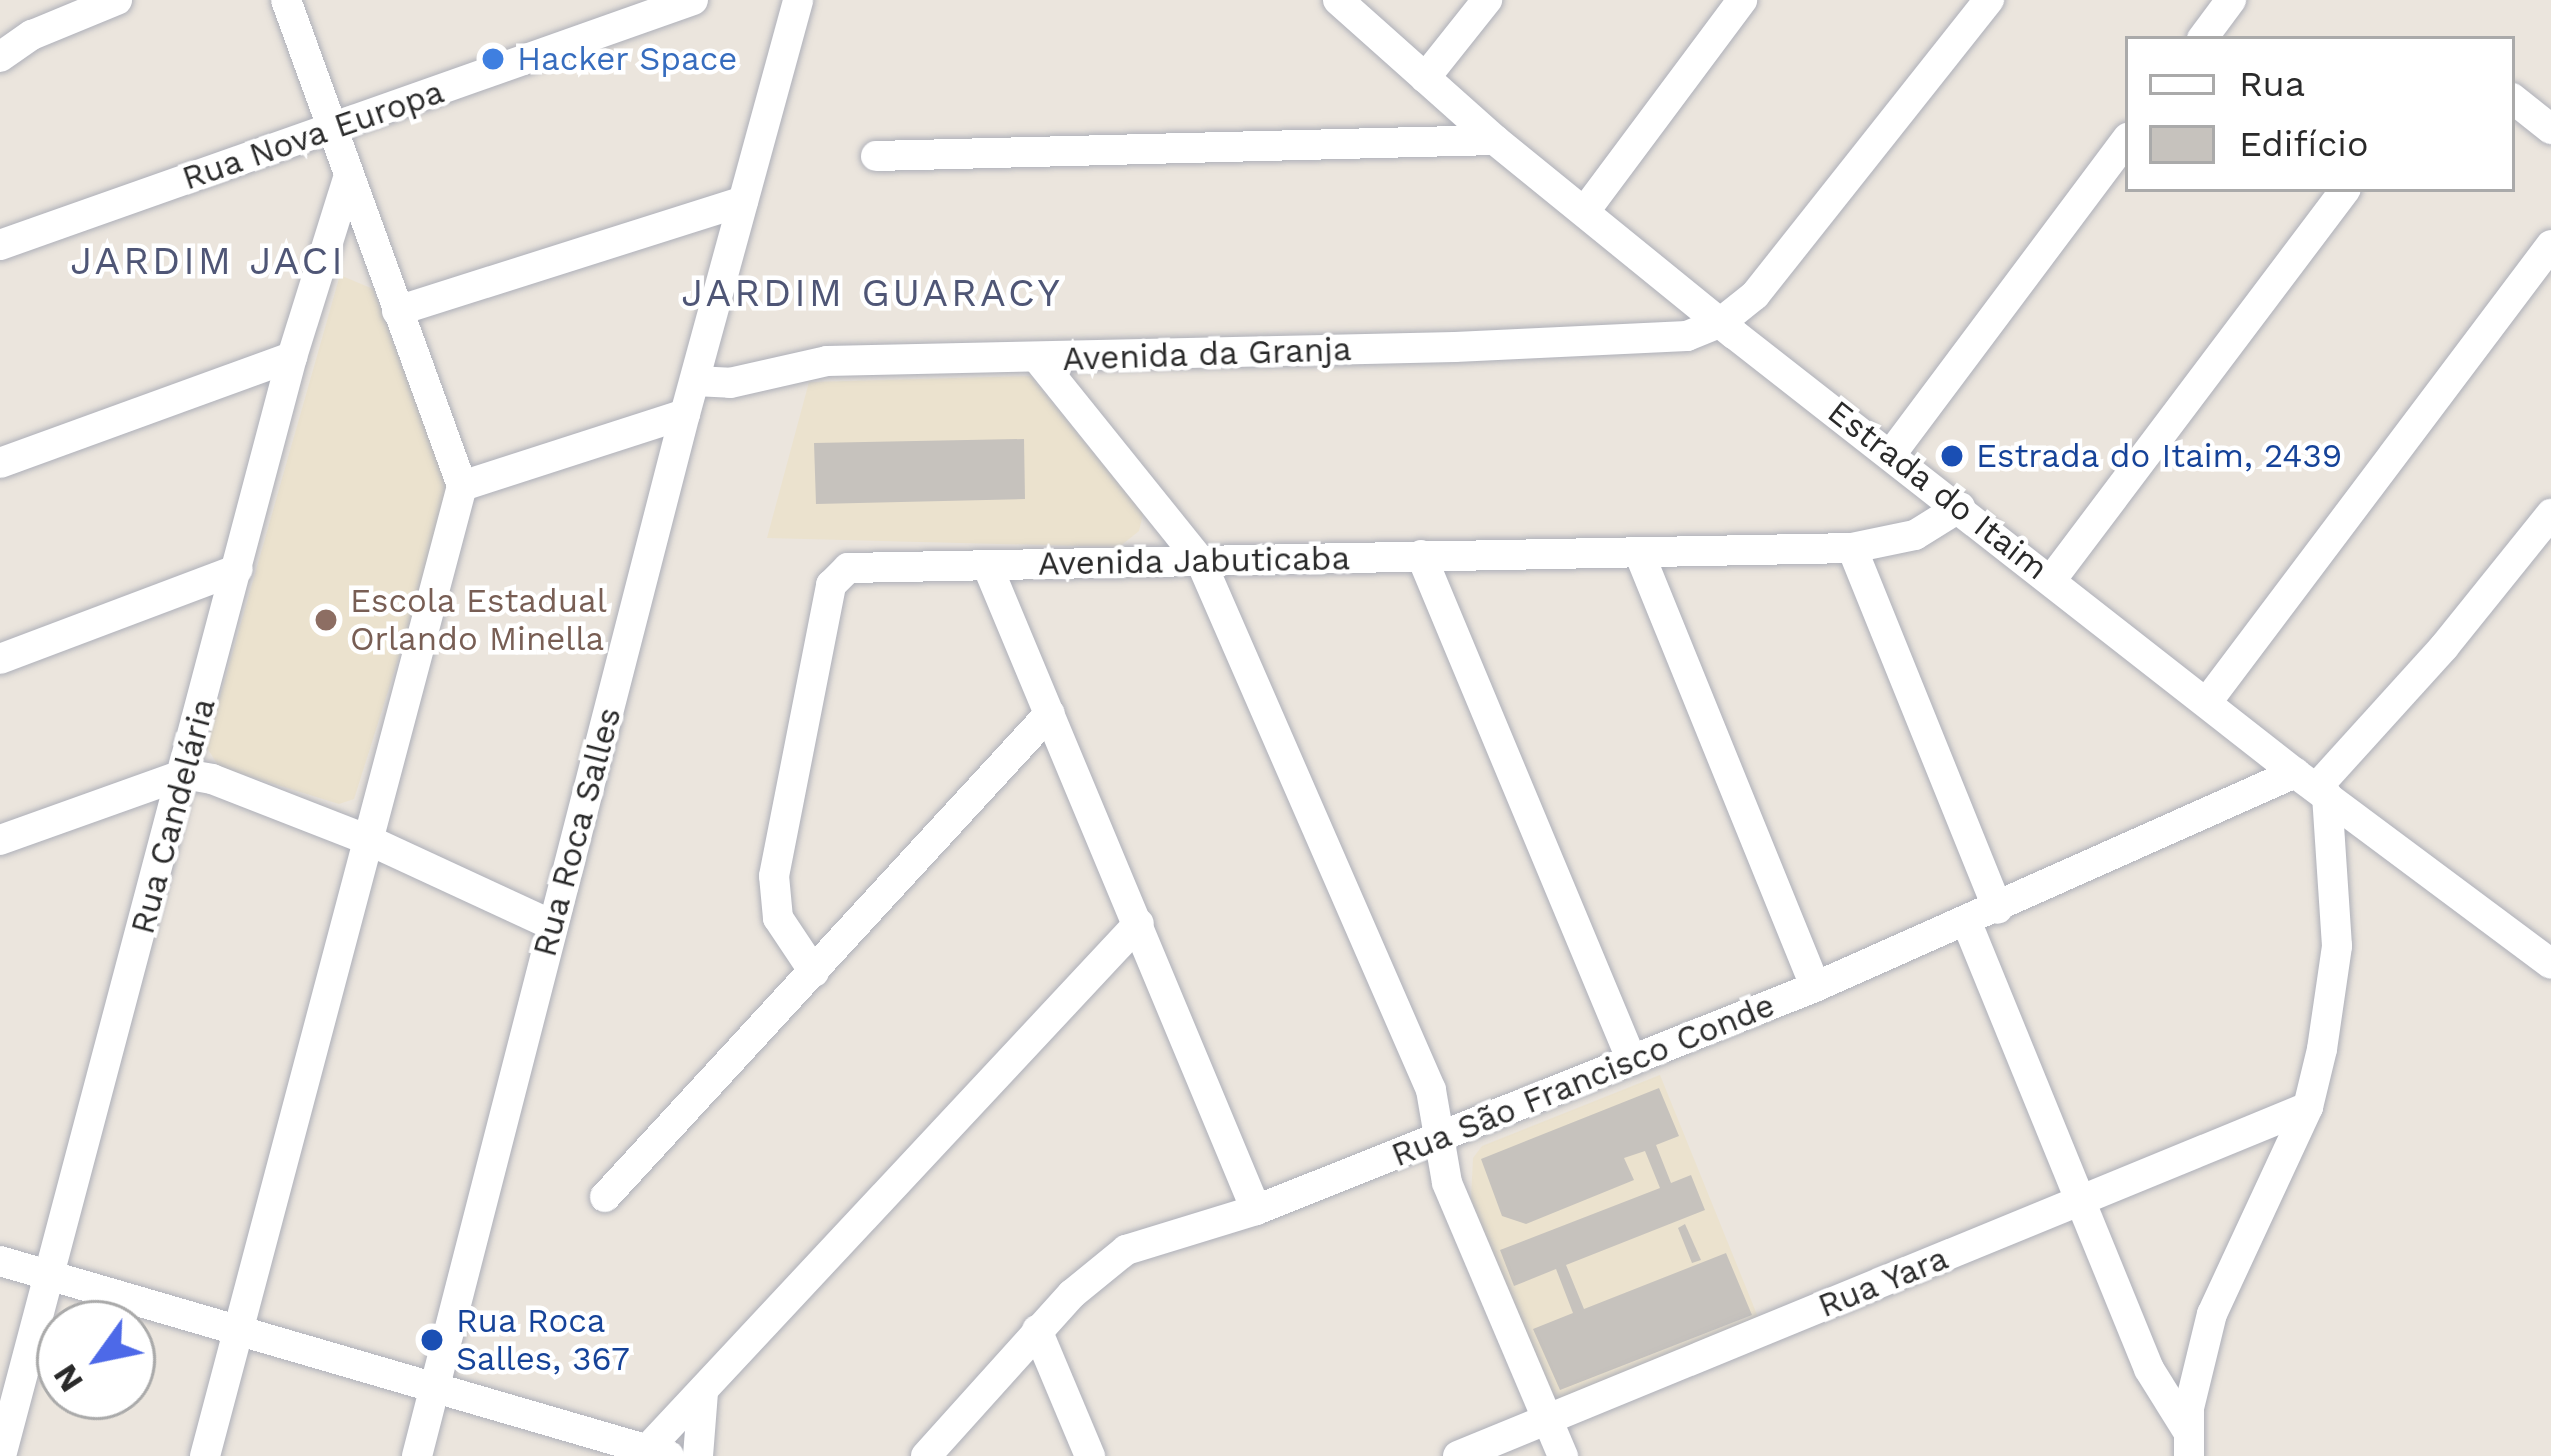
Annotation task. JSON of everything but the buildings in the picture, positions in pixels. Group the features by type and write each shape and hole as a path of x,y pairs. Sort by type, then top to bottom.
{"street":[{"path":"0,57 60,11 117,0"},
{"path":"205,1456 462,486 286,0"},
{"name":"Rua Nova Europa","path":"0,245 693,0"},
{"name":"Rua Roca Salles","path":"417,1456 685,414 798,0"},
{"name":"Estrada do Itaim","path":"1338,0 1495,140 1720,323 2551,964"},
{"path":"1425,78 1487,0"},
{"path":"1585,211 1742,0"},
{"path":"1720,323 1755,295 1989,0"},
{"path":"2204,36 2231,0"},
{"path":"2515,100 2551,129"},
{"path":"876,156 1495,140"},
{"path":"1892,453 2125,142"},
{"name":"Rua Candelária","path":"1,1456 292,357 348,178"},
{"path":"2052,579 2344,192"},
{"path":"398,310 743,201"},
{"path":"2207,702 2551,245"},
{"name":"Avenida da Granja","path":"695,381 730,383 827,361 1038,359 1688,336 1720,323"},
{"path":"0,463 292,357"},
{"path":"1038,359 1201,562 1431,1090 1448,1183 1563,1456"},
{"path":"462,486 685,414"},
{"name":"Avenida Jabuticaba","path":"814,972 778,918 774,876 834,578 854,566 1852,548 1915,535 1960,507"},
{"path":"2188,1443 2212,1314 2308,1107 2337,946 2313,784 2444,646 2551,514"},
{"path":"1852,548 1998,909"},
{"path":"1421,555 1632,1061"},
{"path":"1640,555 1815,987"},
{"path":"987,565 1256,1210"},
{"path":"0,659 238,569"},
{"path":"604,1197 1050,713"},
{"path":"0,840 184,774 212,779 366,839 552,925"},
{"name":"Rua São Francisco Conde","path":"926,1456 1037,1330 1097,1270 1126,1250 1256,1210 1440,1139 2313,784"},
{"path":"0,1261 436,1386 651,1454 703,1392 1139,923"},
{"path":"1967,923 2149,1369 2188,1443"},
{"name":"Rua Yara","path":"1458,1456 2308,1107"},
{"path":"1037,1330 1090,1456"},
{"path":"698,1456 703,1392"}],"shaded area":[{"name":"Escola Estadual Orlando Minella","path":"340,275 373,289 450,495 354,799 339,804 219,767 206,746"},
{"path":"1030,376 1143,514 1139,531 1119,547 767,538 809,382"},
{"path":"1660,1075 1760,1322 1552,1403 1471,1199 1473,1158 1482,1146"}],"place":[{"name":"Hacker Space","path":"493,59"},
{"name":"Estrada do Itaim, 2439","path":"1952,456"},
{"name":"Escola Estadual Orlando Minella","path":"326,620"},
{"name":"Rua Roca Salles, 367","path":"432,1340"}],"district":[{"name":"JARDIM JACI","path":"208,261"},
{"name":"JARDIM GUARACY","path":"872,293"}]}
